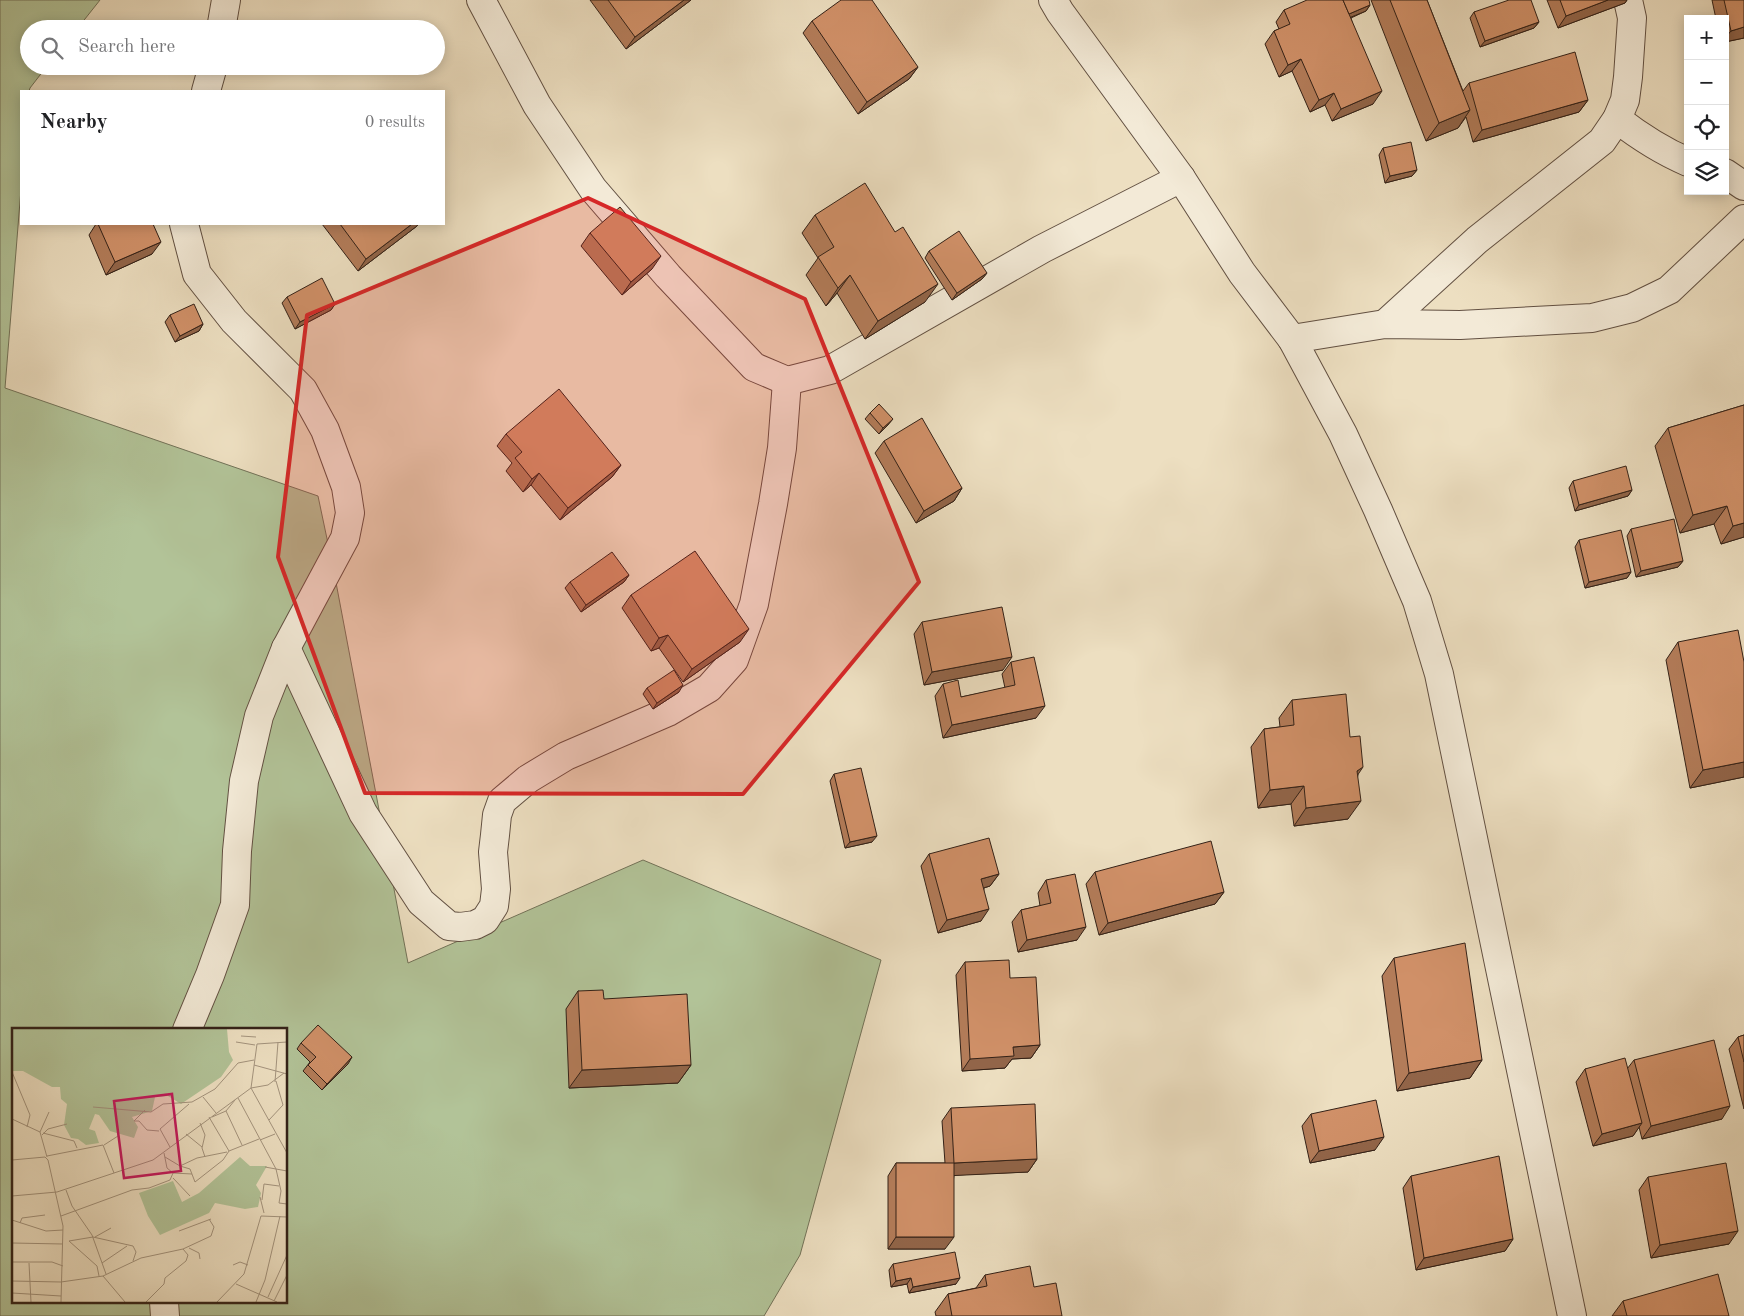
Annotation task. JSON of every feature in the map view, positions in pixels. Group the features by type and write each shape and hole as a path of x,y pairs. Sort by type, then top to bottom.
{"street":[{"path":"223,20 226,0"},
{"path":"481,0 537,105 594,189 668,276 754,367 787,381 830,370 1042,249 1181,178"},
{"path":"1053,0 1181,178 1242,273 1292,340 1343,434 1417,601 1439,674 1572,1316"},
{"path":"1385,324 1478,240 1602,141 1617,119 1624,100 1628,77 1634,6"},
{"path":"206,90 210,75"},
{"path":"1617,119 1668,154 1684,160"},
{"path":"1729,177 1744,186"},
{"path":"1292,340 1385,324 1460,325 1592,318 1632,308 1669,290 1744,219"},
{"path":"184,225 197,274 234,321 303,390 325,430 346,487 350,513 345,538 286,648 259,716 244,781 236,851 235,905 189,1028"},
{"path":"286,648 363,813 421,902 449,926 475,925 485,920 494,906 496,889 493,852 497,815 502,801 528,779 566,756 668,712 709,688 734,660 754,604 773,504 782,448 787,381"}],"highlighted area":[{"path":"588,198 805,299 919,582 743,794 365,793 278,557 307,315"}],"green space":[{"path":"0,0 100,0 84,20 20,20 20,75 40,75 29,90 20,90 20,201 5,388 318,496 408,963 643,860 881,960 800,1255 764,1316 0,1316"}],"building":[{"path":"608,0 684,0 635,37"},
{"path":"841,0 872,0 918,67 867,102 812,21"},
{"path":"1307,0 1343,0 1382,91 1341,109 1334,93 1319,100 1301,59 1288,65 1274,31 1290,24 1284,10"},
{"path":"1343,0 1369,0 1370,5 1349,14"},
{"path":"1390,0 1427,0 1470,110 1439,123"},
{"path":"1509,0 1531,0 1539,22 1485,41 1474,12"},
{"path":"1560,0 1608,0 1566,16"},
{"path":"1724,0 1744,0 1744,27 1731,31 1729,15 1727,15"},
{"path":"1575,52 1588,100 1482,130 1469,83"},
{"path":"1411,142 1417,170 1390,176 1383,148"},
{"path":"865,183 895,232 903,227 938,284 878,321 850,275 838,288 818,257 834,247 815,215"},
{"path":"620,207 661,256 631,282 590,233"},
{"path":"98,225 153,225 161,242 115,262"},
{"path":"341,225 411,225 366,259"},
{"path":"959,231 987,273 957,293 929,251"},
{"path":"322,278 335,304 300,322 287,297"},
{"path":"194,304 203,324 180,336 170,315"},
{"path":"559,389 621,465 568,508 539,473 532,479 515,458 522,452 506,434"},
{"path":"879,404 893,419 883,428 870,413"},
{"path":"1744,405 1744,523 1733,526 1727,506 1693,515 1668,428"},
{"path":"922,418 962,488 924,511 884,441"},
{"path":"1626,466 1632,490 1579,505 1573,481"},
{"path":"1674,519 1683,561 1641,571 1631,529"},
{"path":"1621,530 1631,572 1589,582 1579,540"},
{"path":"695,551 749,629 692,669 668,635 659,638 631,595"},
{"path":"612,552 629,575 586,605 570,582"},
{"path":"1002,607 1012,657 932,672 922,622"},
{"path":"1738,630 1744,662 1744,762 1703,770 1678,642"},
{"path":"1034,657 1045,706 952,725 943,684 958,680 961,697 1015,685 1011,662"},
{"path":"674,670 683,685 657,703 647,688"},
{"path":"1346,694 1350,737 1360,736 1363,767 1357,771 1361,801 1306,808 1304,786 1270,790 1264,729 1294,725 1292,700"},
{"path":"861,768 877,836 850,842 834,774"},
{"path":"989,838 999,874 981,879 989,909 947,920 929,854"},
{"path":"1211,841 1224,892 1108,923 1095,872"},
{"path":"1075,874 1086,927 1027,940 1021,910 1051,903 1046,880"},
{"path":"1465,943 1482,1060 1409,1073 1394,958"},
{"path":"1009,960 1010,978 1036,977 1040,1045 1013,1047 1014,1056 970,1059 965,962"},
{"path":"603,990 604,999 687,994 691,1065 582,1070 578,991"},
{"path":"318,1025 352,1057 327,1084 308,1065 316,1057 301,1043"},
{"path":"1744,1035 1744,1062 1738,1037"},
{"path":"1714,1040 1730,1106 1651,1126 1634,1060"},
{"path":"1625,1058 1642,1123 1602,1134 1585,1069"},
{"path":"1376,1100 1384,1137 1319,1151 1311,1114"},
{"path":"1035,1104 1037,1159 954,1163 951,1108"},
{"path":"1499,1156 1513,1239 1424,1258 1411,1176"},
{"path":"896,1163 954,1163 954,1237 896,1237"},
{"path":"1726,1163 1738,1231 1660,1245 1648,1177"},
{"path":"955,1252 960,1278 913,1287 911,1278 896,1281 893,1264"},
{"path":"1030,1266 1034,1287 1056,1283 1062,1316 952,1316 948,1294 987,1286 985,1275"},
{"path":"1718,1274 1729,1316 1627,1316 1623,1301"}]}
